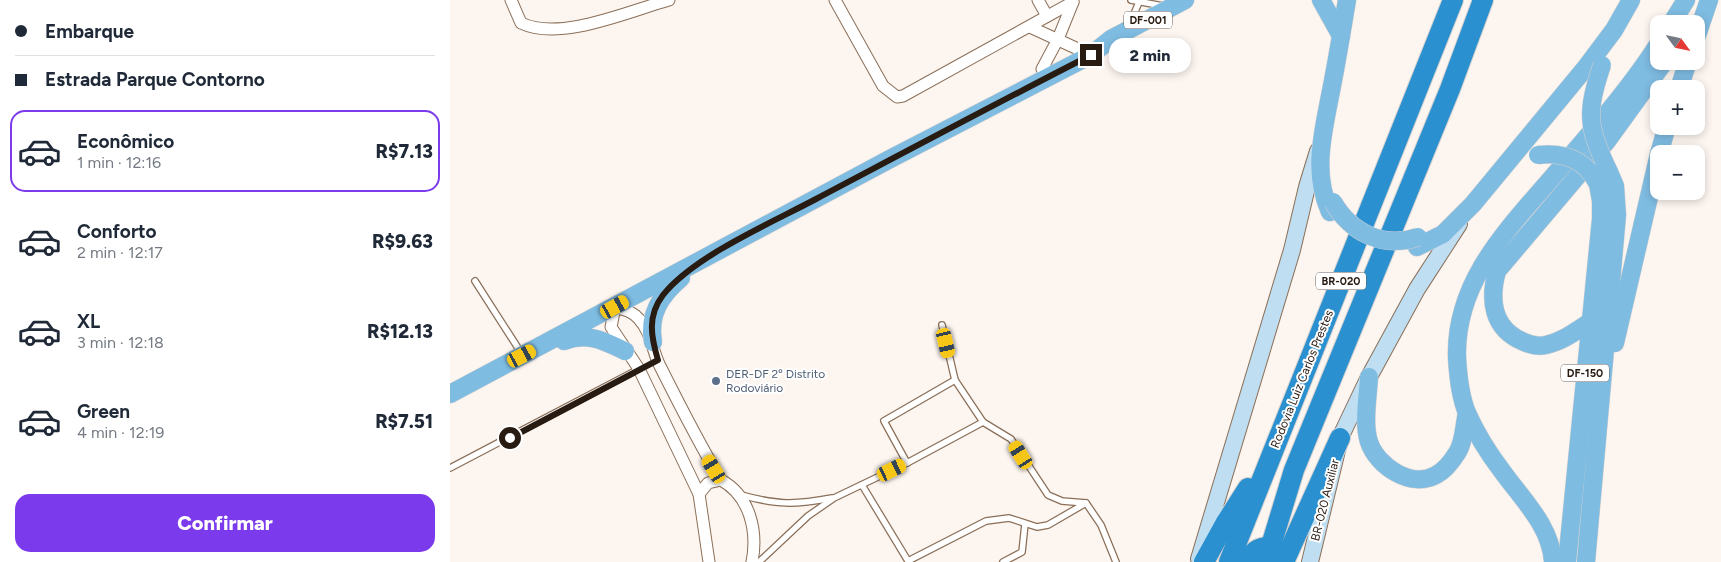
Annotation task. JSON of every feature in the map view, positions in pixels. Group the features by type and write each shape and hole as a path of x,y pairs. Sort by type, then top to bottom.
{"highway":[{"name":"Rodovia Luiz Carlos Prestes","path":"1229,562 1453,0"},
{"name":"BR-020","path":"1268,555 1294,470 1450,90 1483,0"},
{"path":"1284,562 1340,438"},
{"path":"1204,562 1234,510 1269,461"},
{"path":"1246,562 1255,550 1262,547 1268,555"}],"main road":[{"path":"1322,0 1341,36"},
{"name":"DF-150","path":"1347,0 1320,146 1320,177 1323,193 1350,233 1374,246 1398,249 1443,234 1473,204 1614,30 1631,0"},
{"path":"1677,15 1686,0"},
{"path":"1697,15 1708,0"},
{"path":"1703,15 1708,0"},
{"name":"DF-001","path":"454,389 615,307 1178,4"},
{"name":"DF-150","path":"1566,562 1601,219 1603,178 1592,135 1590,113 1602,65 1614,30"},
{"name":"DF-001","path":"454,389 518,348 633,289 834,178 1042,68 1086,53"},
{"path":"1553,562 1553,552 1542,525 1488,451 1467,413 1458,377 1456,338 1460,317 1473,278 1494,245 1604,116 1650,57"},
{"path":"1590,322 1565,338 1545,345 1534,346 1514,338 1503,329 1497,319 1492,290 1497,271 1607,140 1658,70"},
{"path":"1331,94 1328,174 1332,207"},
{"path":"1417,242 1441,222 1498,161 1526,140"},
{"path":"1198,562 1290,259 1307,187 1320,146"},
{"name":"DF-150","path":"1492,181 1520,162 1538,155 1551,154 1572,158 1592,173 1615,186 1617,215 1586,562"},
{"path":"1601,407 1650,193"},
{"name":"BR-020 Auxiliar","path":"1310,562 1340,438 1417,289 1473,204"},
{"path":"653,342 650,329 652,318 663,296 708,257"},
{"path":"590,311 615,307 618,301 633,289"},
{"path":"454,389 493,377 576,337 596,338 625,351"},
{"path":"1370,377 1369,440 1376,456 1399,475 1414,479 1427,479 1437,475 1459,451 1467,413"}],"street":[{"path":"510,0 521,23 534,28 548,29 578,26 669,0"},
{"path":"835,0 884,86 897,97 903,96 1076,1"},
{"path":"1038,0 1047,16"},
{"path":"1042,68 1058,40 1076,1"},
{"path":"1030,26 1086,53"},
{"path":"709,562 699,494 639,369 625,351 611,327 615,307 630,311 638,318 653,342 658,360 694,437 721,480 740,494 752,523 754,543 752,562"},
{"path":"639,369 658,360"},
{"path":"658,409 677,400"},
{"path":"699,494 708,483 721,480"}],"lane":[{"path":"1131,0 1178,4"},
{"path":"1128,30 1139,2"},
{"path":"475,281 518,348"},
{"path":"942,325 955,380 983,422 1011,439 1048,494 1062,501 1086,503 1101,524 1116,562"},
{"path":"450,468 639,369"},
{"path":"907,463 884,421 955,380"},
{"path":"759,562 808,516 834,498 907,463 983,422"},
{"path":"862,485 907,561 986,521 1010,518 1037,527 1048,526 1086,503"},
{"path":"740,494 779,504 804,504 834,498"},
{"path":"1003,562 1022,552 1025,524"}],"place":[{"name":"DER-DF 2º Distrito Rodoviário","path":"716,381"}],"route":[{"path":"510,438 658,360 650,329 657,305 673,285 708,257 890,159 1091,55"}]}
